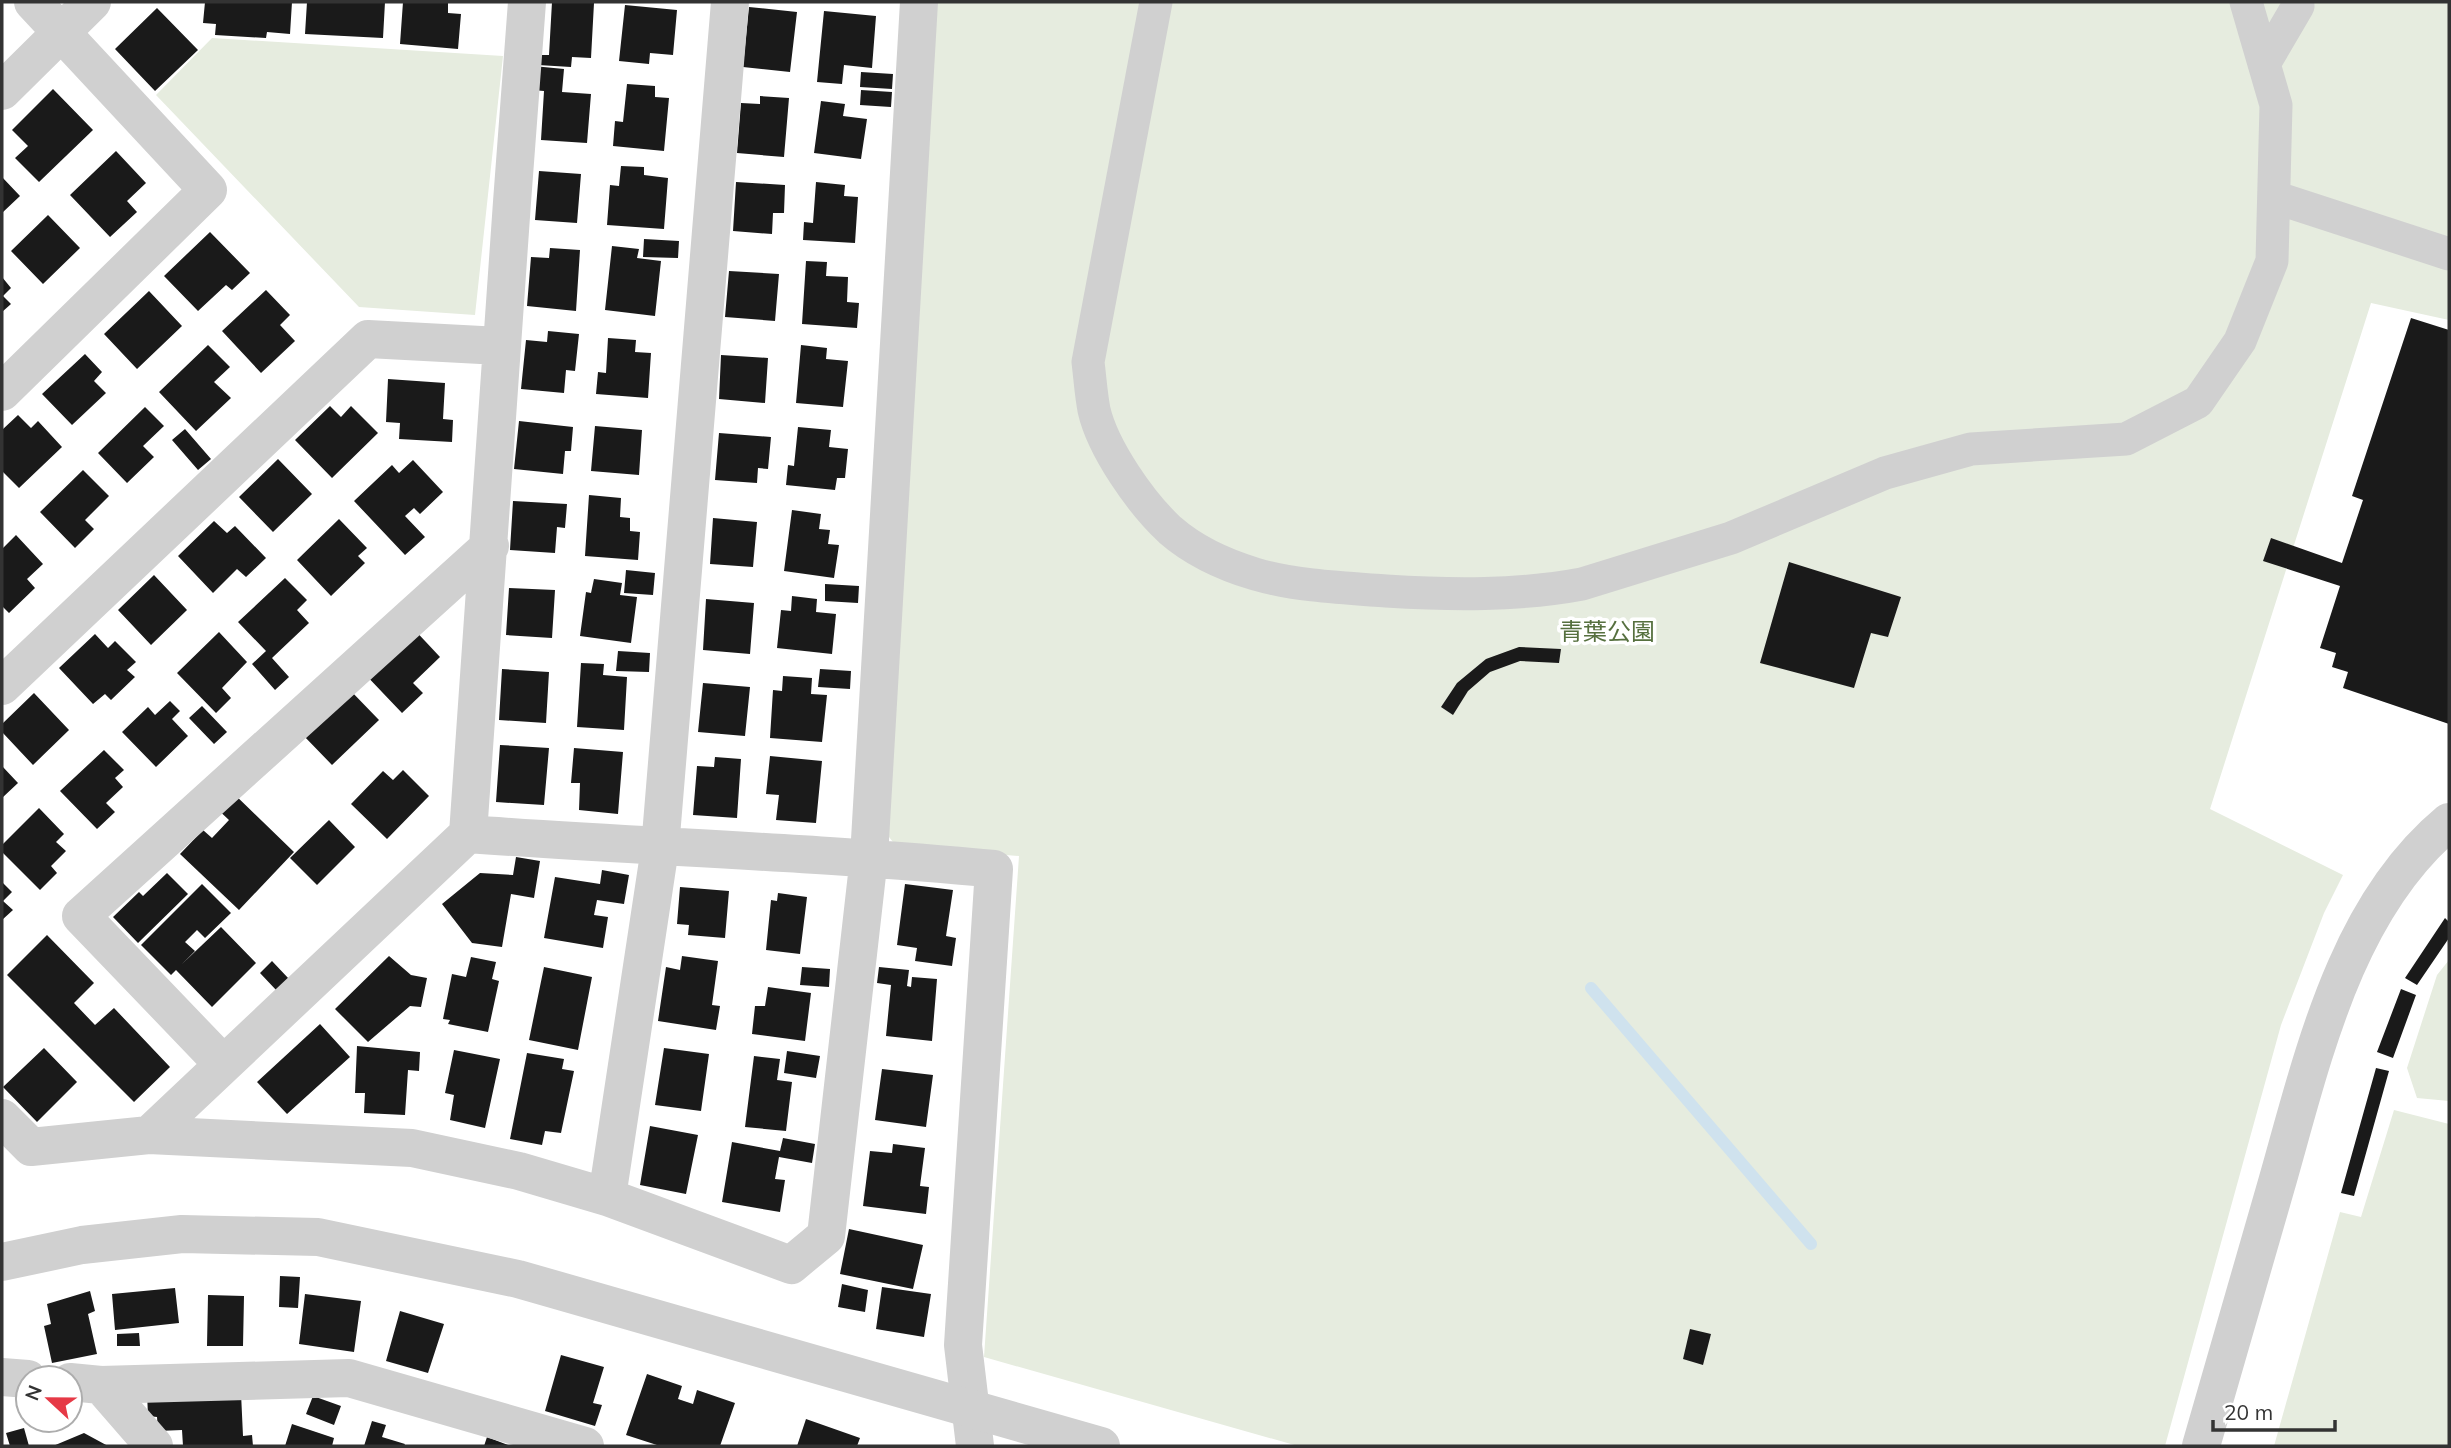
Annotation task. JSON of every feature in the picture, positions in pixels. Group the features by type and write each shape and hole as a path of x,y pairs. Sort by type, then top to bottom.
{"street":[{"path":"2,392 208,190 33,2"},
{"path":"2,91 92,2"},
{"path":"149,1135 468,834 490,546 500,346 527,2"},
{"path":"607,1198 660,848 730,2"},
{"path":"2,1118 32,1147 149,1135 412,1149 519,1171 607,1198 792,1265 826,1236 869,857 919,2"},
{"path":"1156,2 1088,362 1095,411 1109,446 1131,484 1170,530 1212,558 1256,574 1357,589 1441,594 1558,588 1731,538 1885,473 1971,449 2126,439 2198,402 2240,341 2272,261 2276,105 2246,2"},
{"path":"2264,64 2298,6"},
{"path":"2274,197 2449,254"},
{"path":"2,685 368,339 500,346"},
{"path":"223,1064 80,916 490,546"},
{"path":"2201,1446 2322,1024 2351,954 2390,891 2437,832 2449,822"},
{"path":"468,834 660,848 869,857 994,869 963,1345 973,1428"},
{"path":"2,1262 82,1245 182,1234 318,1237 518,1279 973,1428 1101,1446"},
{"path":"85,1383 349,1378 585,1446"},
{"path":"85,1383 153,1446"}],"green space":[{"name":"青葉公園","path":"935,2 2449,2 2449,320 2371,303 2210,809 2343,875 2324,913 2281,1025 2165,1446 1298,1446 984,1357 1019,856 896,846 879,824"},
{"path":"212,38 503,56 475,315 359,307 156,95"},
{"path":"2449,960 2449,1101 2417,1098 2407,1068 2437,975"},
{"path":"2394,1110 2449,1124 2449,1446 2274,1446 2340,1212 2361,1217"}],"building":[{"path":"205,2 292,2 290,34 267,32 266,38 215,35 216,24 203,23"},
{"path":"307,2 385,2 383,38 305,34"},
{"path":"403,2 448,2 448,13 461,14 458,49 400,44"},
{"path":"552,2 594,3 591,58 572,57 571,67 538,65 539,55 549,55"},
{"path":"625,5 677,10 673,55 650,53 649,64 619,61"},
{"path":"749,7 797,12 790,72 743,67"},
{"path":"157,8 198,50 155,91 115,49"},
{"path":"824,11 876,16 872,68 844,65 842,84 817,82"},
{"path":"533,66 564,69 562,92 591,94 587,143 541,140 544,91 532,90"},
{"path":"861,72 893,74 892,89 860,87"},
{"path":"627,84 655,86 655,97 669,98 664,151 613,146 615,121 623,122"},
{"path":"53,89 93,130 39,182 15,158 28,146 12,130"},
{"path":"861,90 892,92 891,107 860,105"},
{"path":"760,96 789,98 784,157 737,153 741,103 760,104"},
{"path":"821,101 845,104 843,116 867,119 861,159 814,153"},
{"path":"116,151 146,183 127,201 137,212 110,237 70,195"},
{"path":"621,166 644,167 644,175 668,178 664,229 607,225 610,185 619,186"},
{"path":"539,171 581,174 577,223 535,220"},
{"path":"2,177 20,196 2,213"},
{"path":"736,182 785,185 784,213 773,213 772,234 733,231"},
{"path":"816,182 845,185 844,196 858,197 855,243 803,240 804,222 813,223"},
{"path":"48,215 80,248 43,284 11,251"},
{"path":"210,232 250,273 232,290 226,285 198,311 164,276"},
{"path":"644,239 679,241 678,258 643,257"},
{"path":"612,246 639,249 637,258 661,261 655,316 605,310"},
{"path":"550,248 580,250 576,311 527,306 531,257 549,258"},
{"path":"806,261 827,262 826,276 848,277 847,302 859,303 857,328 802,324"},
{"path":"729,271 779,274 775,321 725,317"},
{"path":"2,277 11,288 3,296 11,304 2,312"},
{"path":"266,290 290,315 280,325 295,341 261,373 222,331"},
{"path":"149,291 182,326 137,369 104,334"},
{"path":"2411,318 2449,330 2449,724 2343,688 2348,672 2332,667 2336,653 2320,648 2340,586 2263,561 2271,538 2342,563 2363,500 2352,496"},
{"path":"548,331 579,334 575,371 566,370 564,393 521,389 526,340 547,342"},
{"path":"608,338 636,340 635,352 651,353 648,398 596,394 598,372 606,373"},
{"path":"208,345 230,367 214,382 231,398 196,431 159,392"},
{"path":"801,345 827,348 826,359 848,361 843,407 796,403"},
{"path":"85,354 102,372 94,381 106,393 72,425 42,394"},
{"path":"721,355 768,358 765,403 719,399"},
{"path":"388,379 445,383 443,419 453,420 452,442 399,439 400,423 386,422"},
{"path":"330,406 341,417 351,406 378,433 332,478 295,440"},
{"path":"145,407 164,426 143,446 154,457 127,483 98,453"},
{"path":"18,415 31,428 38,421 62,447 19,488 2,471 2,430"},
{"path":"519,421 573,427 571,451 565,451 563,474 514,469"},
{"path":"595,426 642,430 639,475 591,471"},
{"path":"798,427 831,430 829,447 848,449 845,478 837,478 835,490 786,485 788,465 794,466"},
{"path":"185,429 211,459 198,470 172,440"},
{"path":"719,433 771,437 768,469 758,468 757,483 715,480"},
{"path":"278,459 312,494 273,532 239,497"},
{"path":"413,460 443,492 420,514 414,508 405,516 425,537 405,555 354,501 392,465 399,473"},
{"path":"83,470 109,496 85,520 94,529 75,548 40,512"},
{"path":"589,495 621,498 620,517 630,518 630,531 640,532 638,560 585,556"},
{"path":"513,501 567,504 565,528 557,527 555,553 510,550"},
{"path":"792,510 821,514 819,529 830,530 828,544 839,545 834,578 784,571"},
{"path":"713,518 757,522 753,567 710,564"},
{"path":"339,519 367,548 358,556 365,563 331,596 297,560"},
{"path":"214,521 227,533 235,526 266,558 246,577 237,569 213,593 178,556"},
{"path":"16,535 43,564 27,579 35,588 9,613 2,606 2,549"},
{"path":"1789,562 1901,597 1888,637 1871,633 1854,688 1760,663"},
{"path":"626,570 655,573 653,595 624,593"},
{"path":"154,575 187,610 151,645 118,610"},
{"path":"285,578 307,600 297,610 309,623 272,658 289,677 275,690 252,664 266,651 238,622"},
{"path":"594,579 622,583 620,595 637,597 631,643 580,636 586,592 591,593"},
{"path":"825,584 859,586 858,603 825,601"},
{"path":"509,588 555,590 552,638 506,635"},
{"path":"792,596 817,599 816,612 836,614 832,654 777,648 781,610 791,611"},
{"path":"706,599 754,603 750,654 703,650"},
{"path":"410,625 440,657 413,683 423,693 402,713 362,671"},
{"path":"219,632 247,662 222,688 231,698 216,713 177,673"},
{"path":"95,634 108,648 115,641 136,662 127,670 135,677 111,700 105,694 93,704 59,668"},
{"path":"1519,647 1561,649 1559,663 1520,661 1490,672 1468,691 1453,715 1441,707 1457,683 1486,659"},
{"path":"618,651 650,653 649,672 616,671"},
{"path":"581,663 604,664 603,675 627,677 624,730 577,727"},
{"path":"502,669 549,672 546,723 499,720"},
{"path":"820,669 851,671 850,689 818,687"},
{"path":"783,676 812,678 811,694 827,695 822,742 770,738 773,690 782,691"},
{"path":"703,683 750,687 745,736 698,732"},
{"path":"348,688 379,720 332,765 302,734"},
{"path":"34,693 69,730 33,765 2,732 2,724"},
{"path":"170,701 180,711 172,719 188,736 156,767 122,732 148,707 155,715"},
{"path":"202,706 227,732 214,744 189,718"},
{"path":"500,745 549,748 544,805 496,802"},
{"path":"574,748 623,752 618,814 579,810 580,783 571,783"},
{"path":"104,750 124,770 115,778 123,787 106,803 115,812 97,829 60,791"},
{"path":"770,756 822,761 816,823 776,820 779,795 766,794"},
{"path":"715,757 741,759 737,818 693,815 697,766 714,767"},
{"path":"2,766 18,783 2,798"},
{"path":"403,770 429,796 387,839 351,804 383,771 393,780"},
{"path":"230,790 294,852 239,910 180,854 203,830 212,838 229,820 214,806"},
{"path":"39,808 64,834 56,842 66,851 51,866 57,873 40,890 2,852 2,845"},
{"path":"329,820 355,847 317,885 290,858"},
{"path":"516,857 540,861 534,898 511,894 502,947 472,943 442,904 480,873 513,875"},
{"path":"602,870 629,875 624,904 597,900 594,915 608,917 603,948 544,938 555,877 600,884"},
{"path":"167,873 188,894 138,943 113,917 139,892 143,896"},
{"path":"2,882 12,892 3,901 13,910 2,920"},
{"path":"202,884 231,913 205,938 197,930 185,942 195,951 181,965 221,927 256,963 212,1007 176,970 171,975 141,945"},
{"path":"905,884 953,890 946,936 956,938 952,966 915,961 917,948 897,945"},
{"path":"680,887 729,891 725,938 688,935 689,925 677,924"},
{"path":"778,893 807,897 800,954 766,950 771,900 777,901"},
{"path":"2445,918 2449,922 2449,938 2417,985 2405,978"},
{"path":"47,935 94,983 74,1003 95,1025 114,1008 170,1067 134,1102 7,975"},
{"path":"389,956 411,975 427,978 421,1007 410,1006 368,1042 335,1009"},
{"path":"682,956 718,961 712,1005 720,1006 716,1030 658,1021 666,967 680,970"},
{"path":"471,957 496,962 492,979 499,981 488,1032 448,1024 450,1020 443,1019 452,974 466,977"},
{"path":"272,961 289,979 277,991 260,973"},
{"path":"544,967 592,977 578,1050 529,1040"},
{"path":"802,967 830,969 829,987 800,985"},
{"path":"879,967 909,970 907,986 911,987 912,977 937,979 932,1041 886,1036 891,985 877,983"},
{"path":"768,987 811,993 805,1041 752,1034 755,1006 765,1006"},
{"path":"2401,989 2416,995 2393,1058 2377,1052"},
{"path":"320,1024 350,1057 287,1114 257,1082"},
{"path":"357,1046 420,1052 419,1071 408,1070 405,1115 364,1113 365,1093 355,1093"},
{"path":"44,1048 77,1082 37,1122 3,1087"},
{"path":"664,1048 709,1054 701,1111 655,1105"},
{"path":"454,1050 500,1059 485,1128 450,1120 454,1095 445,1093"},
{"path":"787,1051 820,1056 816,1078 784,1073"},
{"path":"527,1053 564,1059 562,1069 574,1071 561,1133 545,1131 542,1145 510,1139"},
{"path":"754,1056 780,1059 777,1080 792,1082 786,1131 745,1127"},
{"path":"2376,1068 2389,1071 2354,1196 2341,1193"},
{"path":"882,1069 933,1075 926,1127 875,1120"},
{"path":"650,1126 698,1135 686,1194 640,1185"},
{"path":"783,1138 815,1144 812,1163 779,1157 775,1179 785,1180 780,1212 722,1202 732,1142 780,1151"},
{"path":"893,1144 925,1148 920,1186 929,1187 926,1214 863,1206 870,1151 892,1153"},
{"path":"849,1229 923,1245 913,1289 840,1274"},
{"path":"280,1276 300,1277 298,1308 279,1307"},
{"path":"842,1284 868,1290 865,1312 838,1307"},
{"path":"882,1287 931,1294 924,1337 876,1329"},
{"path":"175,1288 179,1323 115,1330 112,1294"},
{"path":"90,1291 95,1311 88,1314 97,1354 52,1363 44,1326 51,1324 47,1304"},
{"path":"305,1294 361,1301 354,1352 299,1344"},
{"path":"208,1295 244,1296 243,1346 207,1346"},
{"path":"400,1311 444,1324 428,1373 386,1361"},
{"path":"1690,1329 1711,1334 1703,1365 1683,1359"},
{"path":"139,1333 140,1346 117,1346 117,1334"},
{"path":"561,1355 604,1367 593,1403 602,1405 595,1426 545,1411"},
{"path":"647,1374 682,1386 678,1399 693,1404 697,1390 735,1403 720,1446 660,1446 626,1435"},
{"path":"147,1393 241,1393 243,1436 252,1435 253,1446 183,1446 182,1430 158,1431 157,1417 148,1416"},
{"path":"313,1396 341,1406 334,1425 306,1414"},
{"path":"806,1419 860,1438 857,1446 797,1446"},
{"path":"372,1421 386,1425 382,1437 405,1444 404,1446 364,1446"},
{"path":"292,1424 334,1438 332,1446 285,1446"},
{"path":"14,1431 14,1434 26,1434 29,1446 10,1446 6,1433"},
{"path":"84,1433 108,1446 53,1446"},
{"path":"487,1437 511,1446 484,1446"}],"waterway":[{"path":"1591,988 1811,1244"}]}
